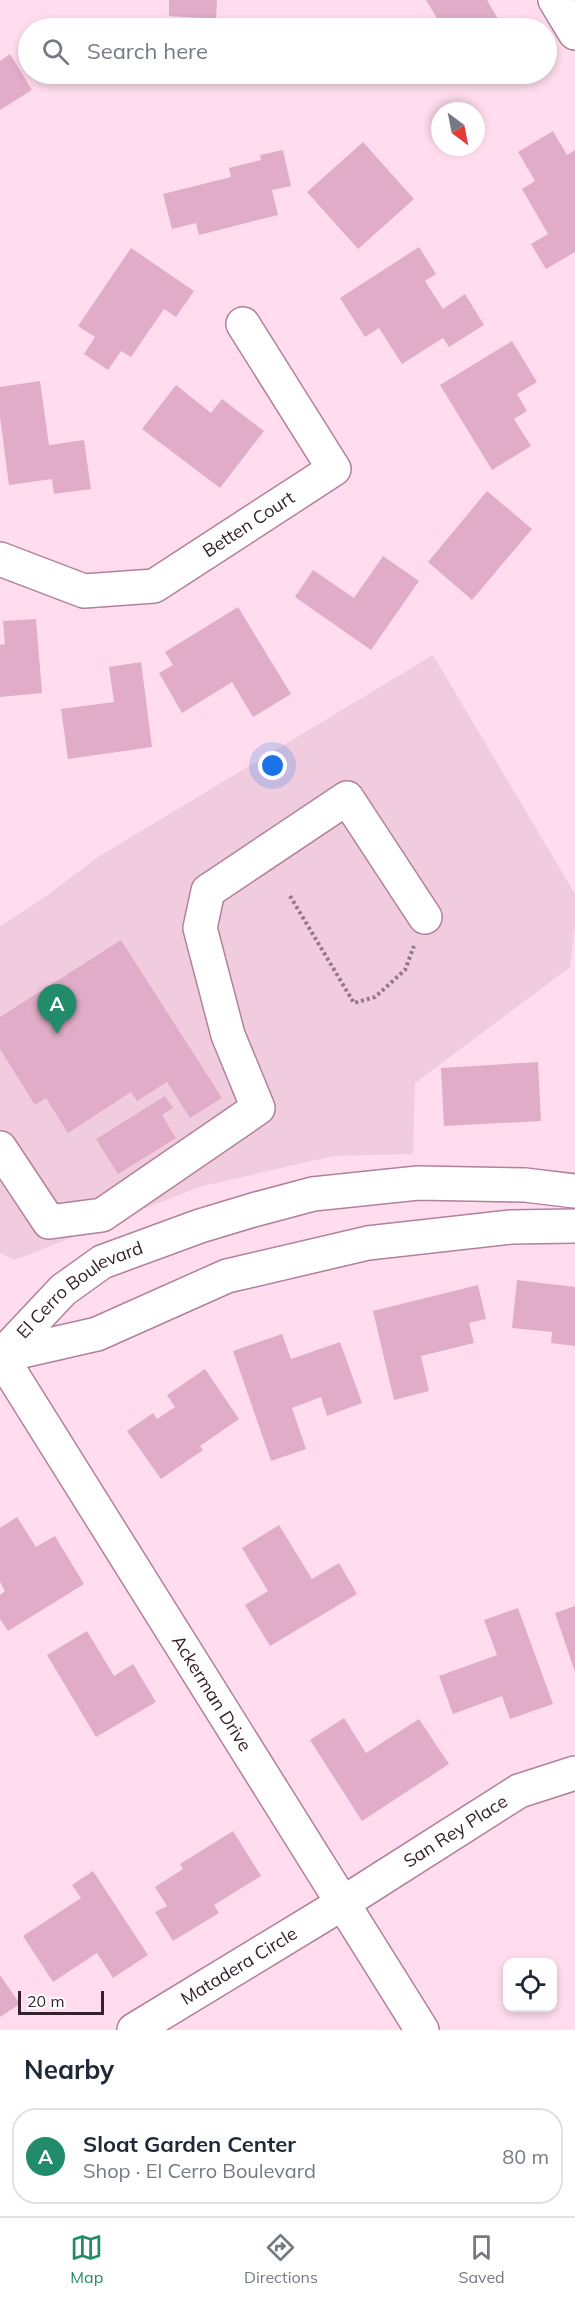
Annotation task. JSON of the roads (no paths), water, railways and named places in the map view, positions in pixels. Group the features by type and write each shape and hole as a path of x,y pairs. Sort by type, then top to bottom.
{"street":[{"path":"555,0 575,33"},
{"name":"Betten Court","path":"0,559 84,591 154,586 334,469 243,324"},
{"path":"0,1148 49,1222 102,1215 258,1108 228,1035 200,928 208,891 347,798 425,917"},
{"name":"El Cerro Boulevard","path":"0,1356 63,1290 102,1262 200,1226 253,1210 313,1194 418,1184 525,1185 575,1191"},
{"name":"El Cerro Boulevard","path":"0,1356 97,1334 227,1275 368,1243 511,1227 575,1226"},
{"name":"Ackerman Drive","path":"0,1356 422,2030"},
{"name":"San Rey Place","path":"343,1903 519,1791 575,1773"},
{"name":"Matadera Circle","path":"134,2030 343,1903"}],"place":[{"name":"Sloat Garden Center","path":"57,1034"}]}
